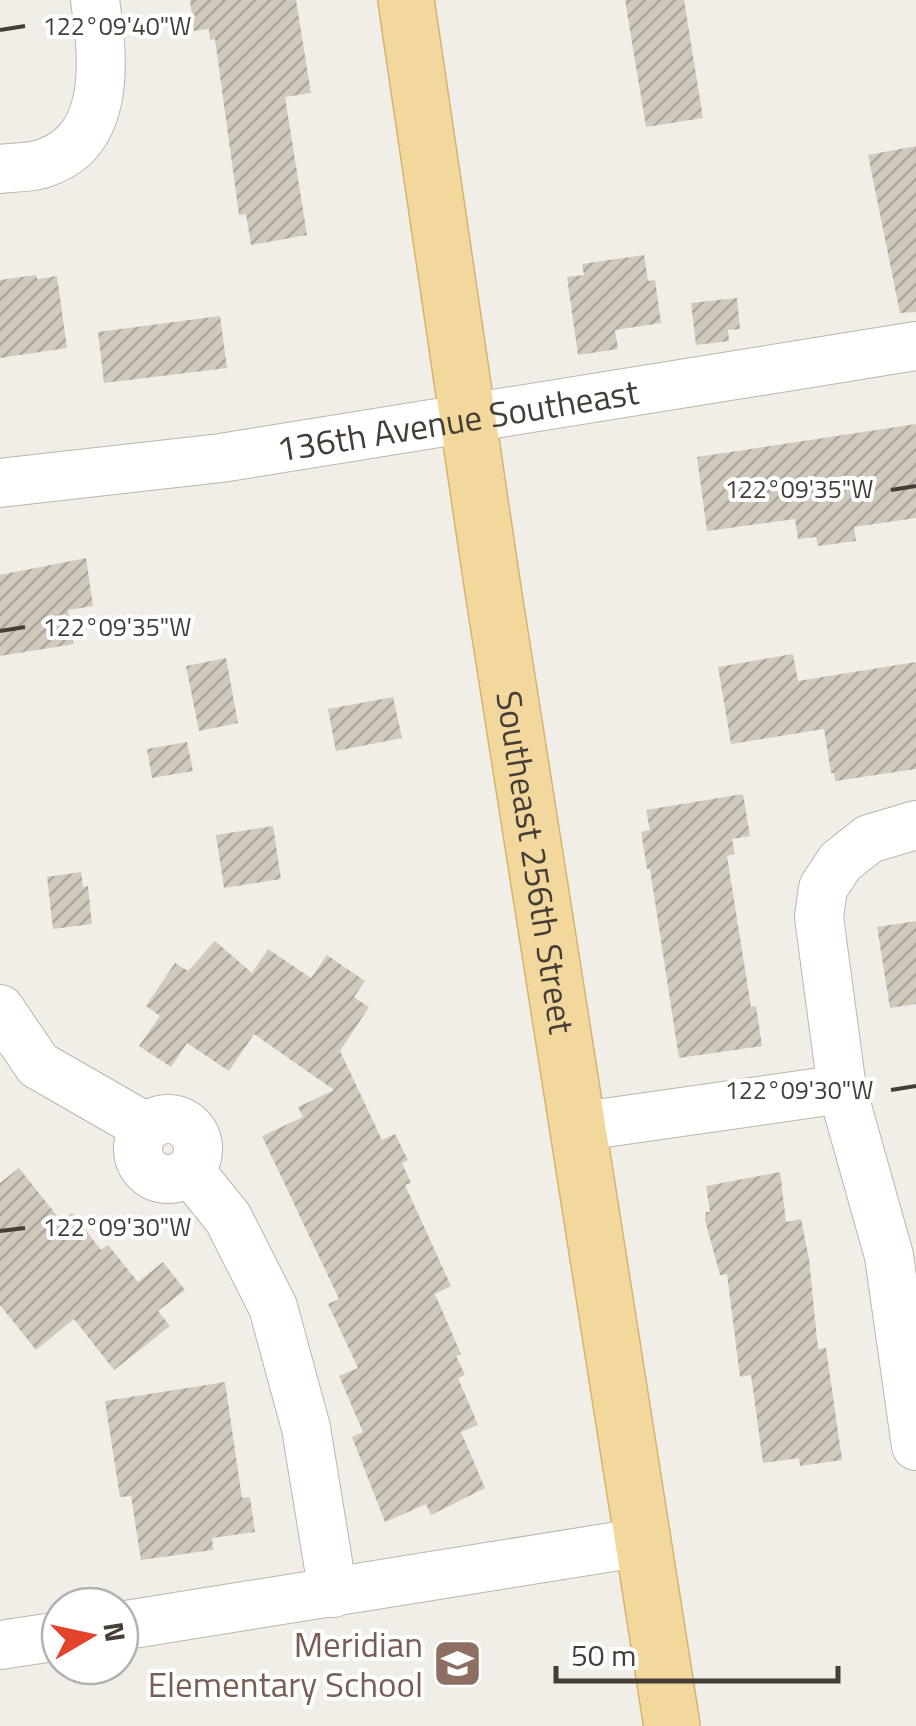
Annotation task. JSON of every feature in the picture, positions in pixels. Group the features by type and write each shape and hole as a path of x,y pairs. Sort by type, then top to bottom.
{"main road":[{"name":"Southeast 256th Street","path":"406,0 576,1126 672,1726"}],"street":[{"path":"0,170 48,162 72,146 88,126 100,90 103,52 95,0"},
{"name":"136th Avenue Southeast","path":"0,483 220,458 916,346"},
{"path":"916,825 868,839 840,862 823,888 818,917 842,1089 903,1254 916,1446"},
{"path":"0,1009 38,1065 146,1127 137,1148 146,1170 156,1178 168,1180 190,1171 228,1218 273,1307 306,1428 333,1593"},
{"path":"576,1126 842,1089"},
{"path":"140,1623 643,1542"},
{"path":"0,1645 40,1639"}],"building":[{"path":"190,0 296,0 311,93 285,97 307,235 251,245 246,214 239,215 215,39 210,40 209,29 194,31"},
{"path":"625,0 684,0 703,118 646,127"},
{"path":"916,146 916,312 900,313 868,155"},
{"path":"644,255 648,281 655,280 661,323 615,330 618,349 578,355 567,277 584,275 582,264"},
{"path":"36,275 37,279 57,276 67,348 0,358 0,280"},
{"path":"737,298 740,329 728,330 729,341 696,345 691,303"},
{"path":"220,316 227,368 104,383 98,332"},
{"path":"916,424 916,518 854,527 856,541 818,546 816,537 798,539 795,519 707,531 697,457"},
{"path":"86,558 93,606 68,610 74,644 0,656 0,575"},
{"path":"793,654 798,681 916,662 916,769 835,781 824,729 731,744 718,667"},
{"path":"226,658 238,723 199,731 186,666"},
{"path":"393,697 402,738 336,751 328,709"},
{"path":"187,742 193,771 152,778 147,749"},
{"path":"743,794 750,836 732,839 735,854 727,856 751,1007 756,1006 762,1046 679,1058 641,832 650,830 646,810"},
{"path":"273,826 281,879 224,888 216,835"},
{"path":"81,872 83,887 88,886 92,924 53,929 47,877"},
{"path":"916,921 916,1004 890,1008 877,927"},
{"path":"215,941 252,973 268,949 311,978 327,955 365,981 354,997 369,1007 340,1051 382,1140 395,1134 408,1160 402,1163 411,1183 405,1185 451,1286 435,1294 461,1354 456,1356 465,1375 458,1378 478,1425 461,1432 485,1488 431,1515 426,1504 385,1522 352,1437 363,1432 339,1376 358,1368 328,1304 339,1299 262,1136 303,1117 298,1107 334,1090 254,1034 229,1071 187,1043 171,1067 139,1046 160,1016 146,1006 175,963 188,971"},
{"path":"19,1168 61,1221 72,1213 101,1250 108,1245 138,1282 163,1262 185,1290 158,1311 170,1326 114,1370 74,1319 36,1350 0,1305 0,1183"},
{"path":"780,1172 786,1222 801,1219 818,1349 826,1348 842,1460 800,1466 799,1458 763,1463 751,1375 740,1377 727,1274 720,1275 705,1220 706,1212 710,1212 706,1186"},
{"path":"225,1382 242,1498 250,1497 255,1532 212,1538 213,1550 141,1560 131,1496 120,1497 105,1401"}],"place":[{"name":"Meridian Elementary School","path":"458,1664"}]}
